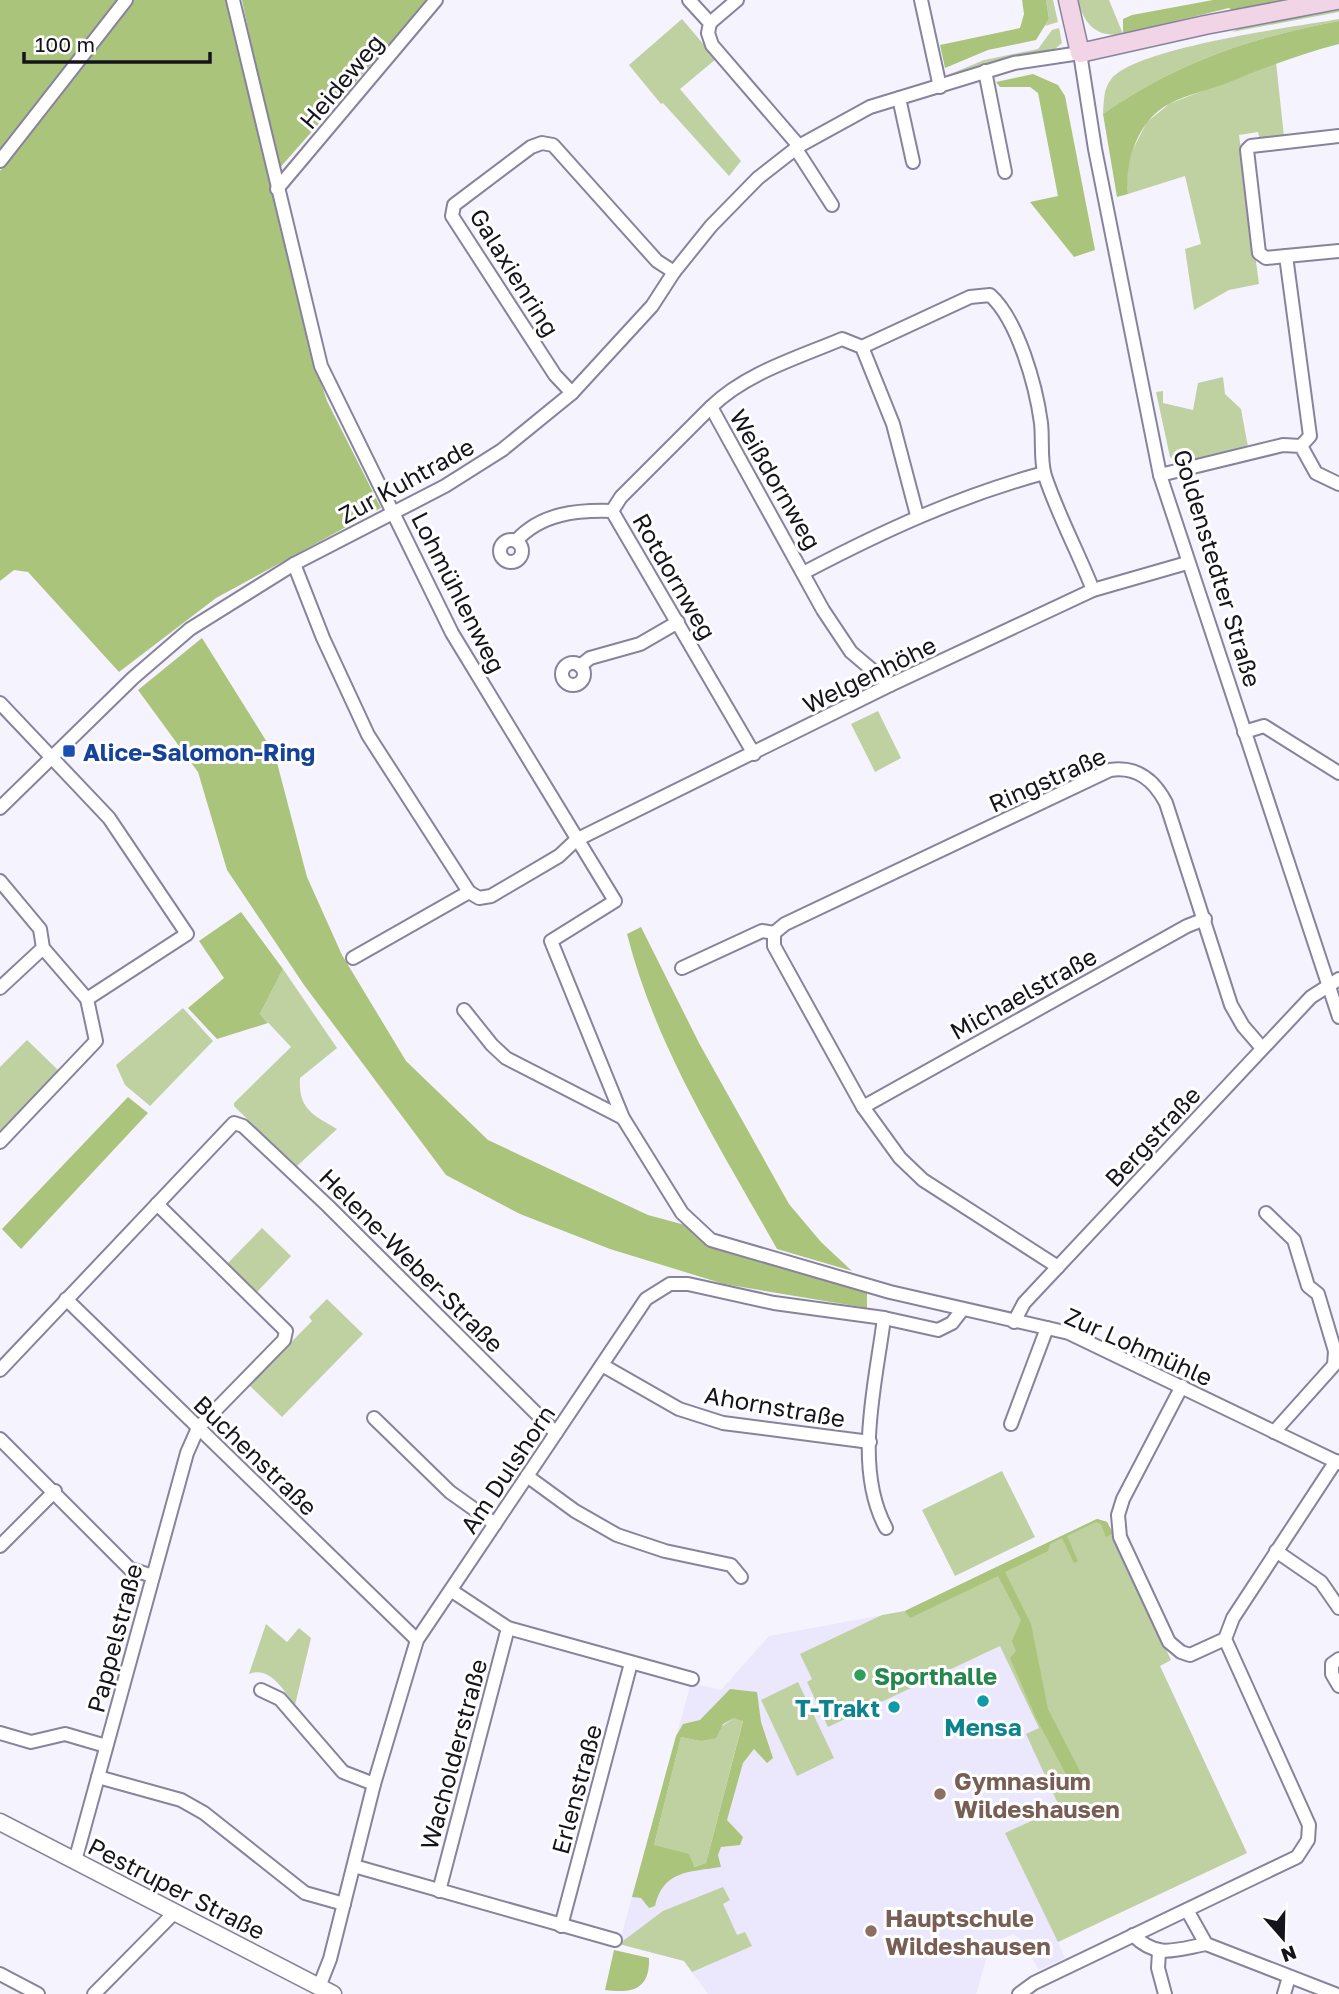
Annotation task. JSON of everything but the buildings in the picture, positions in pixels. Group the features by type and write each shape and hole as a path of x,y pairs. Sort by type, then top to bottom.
{"main road":[{"name":"Goldenstedter Straße","path":"1068,0 1080,53"},
{"path":"1080,53 1205,25 1337,0"}],"street":[{"path":"0,161 126,0"},
{"name":"Lohmühlenweg","path":"233,0 276,189 321,366 395,511 452,633 615,901"},
{"name":"Heideweg","path":"276,189 436,0"},
{"path":"689,0 710,23"},
{"path":"737,0 710,23 708,33 712,46 798,147 832,205"},
{"path":"921,0 940,87"},
{"name":"Zur Kuhtrade","path":"0,808 164,650 190,629 294,564 446,485 502,450 572,393 652,306 674,272 711,226 758,178 798,147 862,110 899,97 940,87 985,71 1080,53"},
{"name":"Goldenstedter Straße","path":"1080,53 1095,149 1160,475 1244,732 1334,981 1339,1017"},
{"path":"985,71 1005,172"},
{"path":"899,97 913,162"},
{"path":"1339,136 1251,146 1247,150 1259,253 1266,258 1339,251"},
{"name":"Galaxienring","path":"572,393 555,375 452,216 454,205 531,147 541,142 553,145 657,261 674,272"},
{"path":"1286,256 1310,436 1301,446"},
{"path":"862,347 970,297 990,295 1001,305 1024,355 1041,421 1044,473 1093,590"},
{"path":"711,407 728,391 773,367 842,339 862,347 893,424 917,515"},
{"name":"Weißdornweg","path":"612,511 621,497 711,407 805,572 823,610 851,652 890,685"},
{"path":"1160,475 1283,445 1301,446"},
{"path":"1301,446 1316,473 1339,484"},
{"path":"805,572 917,515 987,488 1044,473"},
{"name":"Rotdornweg","path":"516,541 524,531 570,510 612,511 754,754"},
{"name":"Welgenhöhe","path":"469,892 479,898 491,896 559,856 576,840 890,685 1093,590 1187,563"},
{"path":"294,564 323,638 368,736 469,892 353,958"},
{"path":"580,666 590,658 640,643 678,622"},
{"path":"0,702 109,818 187,934 87,999"},
{"path":"1244,732 1264,726 1339,773"},
{"name":"Ringstraße","path":"682,968 761,931 774,933 785,924 1098,775 1125,768 1148,778 1167,803 1231,1005 1243,1027 1262,1048"},
{"path":"0,881 40,929 43,948 87,999 96,1041 0,1142"},
{"name":"Zur Lohmühle","path":"615,901 551,941 623,1118 682,1213 711,1240 962,1310 1069,1333 1337,1462"},
{"name":"Michaelstraße","path":"863,1107 1187,926 1205,919"},
{"path":"774,933 774,946 863,1107 900,1158 923,1180 1058,1267"},
{"path":"0,988 43,948"},
{"name":"Bergstraße","path":"1014,1322 1024,1303 1262,1048 1311,997 1334,981"},
{"path":"464,1010 506,1058 623,1118"},
{"name":"Helene-Weber-Straße","path":"157,1204 234,1124 243,1126 328,1206 556,1433"},
{"path":"0,1370 157,1204 286,1331 284,1340 198,1428"},
{"path":"1266,1213 1294,1240 1308,1286 1318,1294 1335,1351 1334,1365 1274,1432"},
{"name":"Am Dulshorn","path":"326,1990 330,1959 374,1784 417,1640 646,1299 670,1284 688,1284 774,1303 884,1318 938,1330 952,1323 962,1310"},
{"name":"Buchenstraße","path":"66,1299 417,1640"},
{"name":"Ahornstraße","path":"884,1318 870,1442 874,1499 886,1528"},
{"path":"1011,1424 1047,1328"},
{"name":"Ahornstraße","path":"602,1365 670,1405 723,1423 870,1442"},
{"path":"1182,1387 1123,1499 1118,1515 1120,1537 1169,1642 1181,1653 1195,1653 1225,1639 1233,1618 1337,1462"},
{"path":"374,1418 450,1492 495,1524"},
{"name":"Pappelstraße","path":"75,1861 187,1453 198,1428"},
{"path":"0,1438 130,1569 153,1576"},
{"path":"527,1476 575,1511 617,1535 665,1550 731,1564 741,1577"},
{"path":"0,1546 55,1491"},
{"path":"1276,1551 1321,1582 1339,1608"},
{"path":"452,1591 508,1628 692,1679"},
{"name":"Wacholderstraße","path":"439,1891 508,1628"},
{"path":"1019,1994 1034,1983 1297,1857 1308,1840 1309,1825 1225,1639"},
{"path":"1339,1659 1332,1664 1332,1674 1339,1685"},
{"name":"Erlenstraße","path":"561,1926 631,1663"},
{"path":"261,1690 280,1699 343,1772 374,1784"},
{"path":"0,1733 31,1742 65,1734 106,1746"},
{"path":"98,1777 181,1800 204,1813 305,1894 344,1903"},
{"name":"Pestruper Straße","path":"0,1822 326,1990"},
{"path":"354,1866 615,1940"},
{"path":"1187,1910 1206,1944"},
{"path":"94,1994 175,1912"},
{"path":"1133,1935 1145,1947 1159,1952 1206,1944 1335,1994"},
{"path":"1159,1952 1158,1968 1165,1994"},
{"path":"0,1974 38,1994"},
{"path":"1283,1994 1289,1977"}],"shaded area":[{"name":"Gymnasium Wildeshausen","path":"1097,1519 1107,1522 1171,1660 1160,1666 1247,1853 1058,1942 1065,1958 1039,1970 1022,1940 1013,1934 991,1943 976,1994 708,1994 684,1961 619,1944 691,1683 721,1690 769,1636 905,1611"}],"green space":[{"path":"0,0 120,0 0,153"},
{"path":"134,0 226,0 309,346 327,401 381,508 216,598 119,672 28,572 14,570 0,581 0,171"},
{"path":"242,0 428,0 277,171"},
{"path":"1022,0 1046,0 1049,19 1036,40 988,50 945,68 940,45 1020,28 1024,14"},
{"path":"1046,0 1053,0 1058,22 1045,26 1049,19"},
{"path":"1078,0 1109,0 1123,34 1106,34 1093,28 1084,16"},
{"path":"1213,0 1304,0 1236,13 1229,8 1123,34 1123,19 1132,15"},
{"path":"1339,7 1339,12 1232,32 1247,24"},
{"path":"682,19 716,59 680,89 741,161 729,176 663,103 661,104 629,65"},
{"path":"1339,19 1216,54 1158,80 1103,114 1105,91 1109,82 1128,67 1153,57 1219,40"},
{"path":"1339,21 1339,44 1185,97 1160,110 1142,130 1131,155 1128,194 1117,197 1103,114 1158,80 1216,54 1276,35"},
{"path":"1059,28 1062,43 1055,49 986,64 953,77 948,75 984,60 1038,49 1052,30"},
{"path":"1276,62 1284,137 1260,141 1258,132 1239,135 1259,284 1229,290 1194,310 1185,249 1201,244 1185,176 1128,194 1126,174 1132,151 1147,122 1169,104"},
{"path":"1033,74 1058,85 1065,96 1095,250 1074,257 1030,202 1058,196 1038,93 1030,87 1000,87 996,82"},
{"path":"1223,377 1225,394 1241,409 1248,447 1181,463 1170,457 1156,392 1163,391 1163,403 1193,410 1198,383"},
{"path":"202,638 275,755 307,877 342,955 406,1061 488,1140 648,1215 685,1225 708,1244 805,1275 867,1291 867,1308 724,1284 610,1249 520,1214 446,1175 304,985 227,870 198,772 138,690"},
{"path":"878,711 901,758 875,772 851,724"},
{"path":"241,912 283,969 260,1014 268,1023 217,1039 188,1008 224,978 199,941"},
{"path":"641,927 699,1043 789,1204 821,1242 852,1271 777,1249 712,1135 655,1017 627,934"},
{"path":"283,969 337,1048 300,1078 300,1089 304,1104 309,1110 337,1129 296,1167 234,1106 291,1047 260,1014"},
{"path":"183,1008 213,1041 150,1106 125,1085 116,1065"},
{"path":"27,1040 60,1072 0,1134 0,1067"},
{"path":"128,1097 148,1113 21,1249 2,1229"},
{"path":"262,1228 291,1256 257,1292 227,1264"},
{"path":"327,1299 363,1334 282,1417 249,1385 312,1321 309,1317"},
{"path":"1002,1471 1035,1537 955,1576 922,1510"},
{"path":"1097,1519 1107,1522 1171,1660 1160,1666 1247,1853 1058,1942 1005,1833 1060,1808 1026,1734 1039,1728 1000,1646 828,1727 807,1682 812,1679 800,1654 882,1615 905,1611"},
{"path":"1097,1519 1107,1522 1113,1533 1106,1537 1101,1524 1096,1522 1067,1536 1078,1561 1074,1563 1062,1538 1050,1544 1048,1551 1005,1572 1031,1624 1048,1709 1087,1785 1075,1791 1036,1718 1010,1658 1016,1651 1012,1641 1021,1620 998,1576 910,1618 905,1611"},
{"path":"266,1624 287,1642 299,1628 311,1638 295,1705 270,1676 257,1672 249,1674"},
{"path":"798,1682 834,1758 797,1776 761,1700"},
{"path":"730,1689 757,1692 761,1722 773,1758 767,1763 754,1749 743,1763 727,1820 743,1837 740,1845 721,1847 718,1855 721,1867 689,1872 671,1879 664,1885 655,1906 649,1908 641,1898 632,1897 676,1736 683,1724 700,1720","holes":["734,1718 743,1721 706,1863 694,1867 689,1854 654,1845 681,1737 700,1741 716,1738 723,1724"]},
{"path":"734,1718 743,1720 706,1863 693,1867 654,1845 681,1737 700,1741"},
{"path":"723,1887 730,1900 723,1904 737,1935 745,1932 752,1946 692,1972 684,1961 619,1944 663,1911"},
{"path":"614,1950 649,1958 647,1976 638,1987 624,1991 605,1990"}],"place":[{"name":"Alice-Salomon-Ring","path":"69,751"},
{"name":"Sporthalle","path":"860,1675"},
{"name":"Mensa","path":"983,1701"},
{"name":"T-Trakt","path":"894,1707"},
{"name":"Gymnasium Wildeshausen","path":"940,1794"},
{"name":"Hauptschule Wildeshausen","path":"871,1931"}]}
